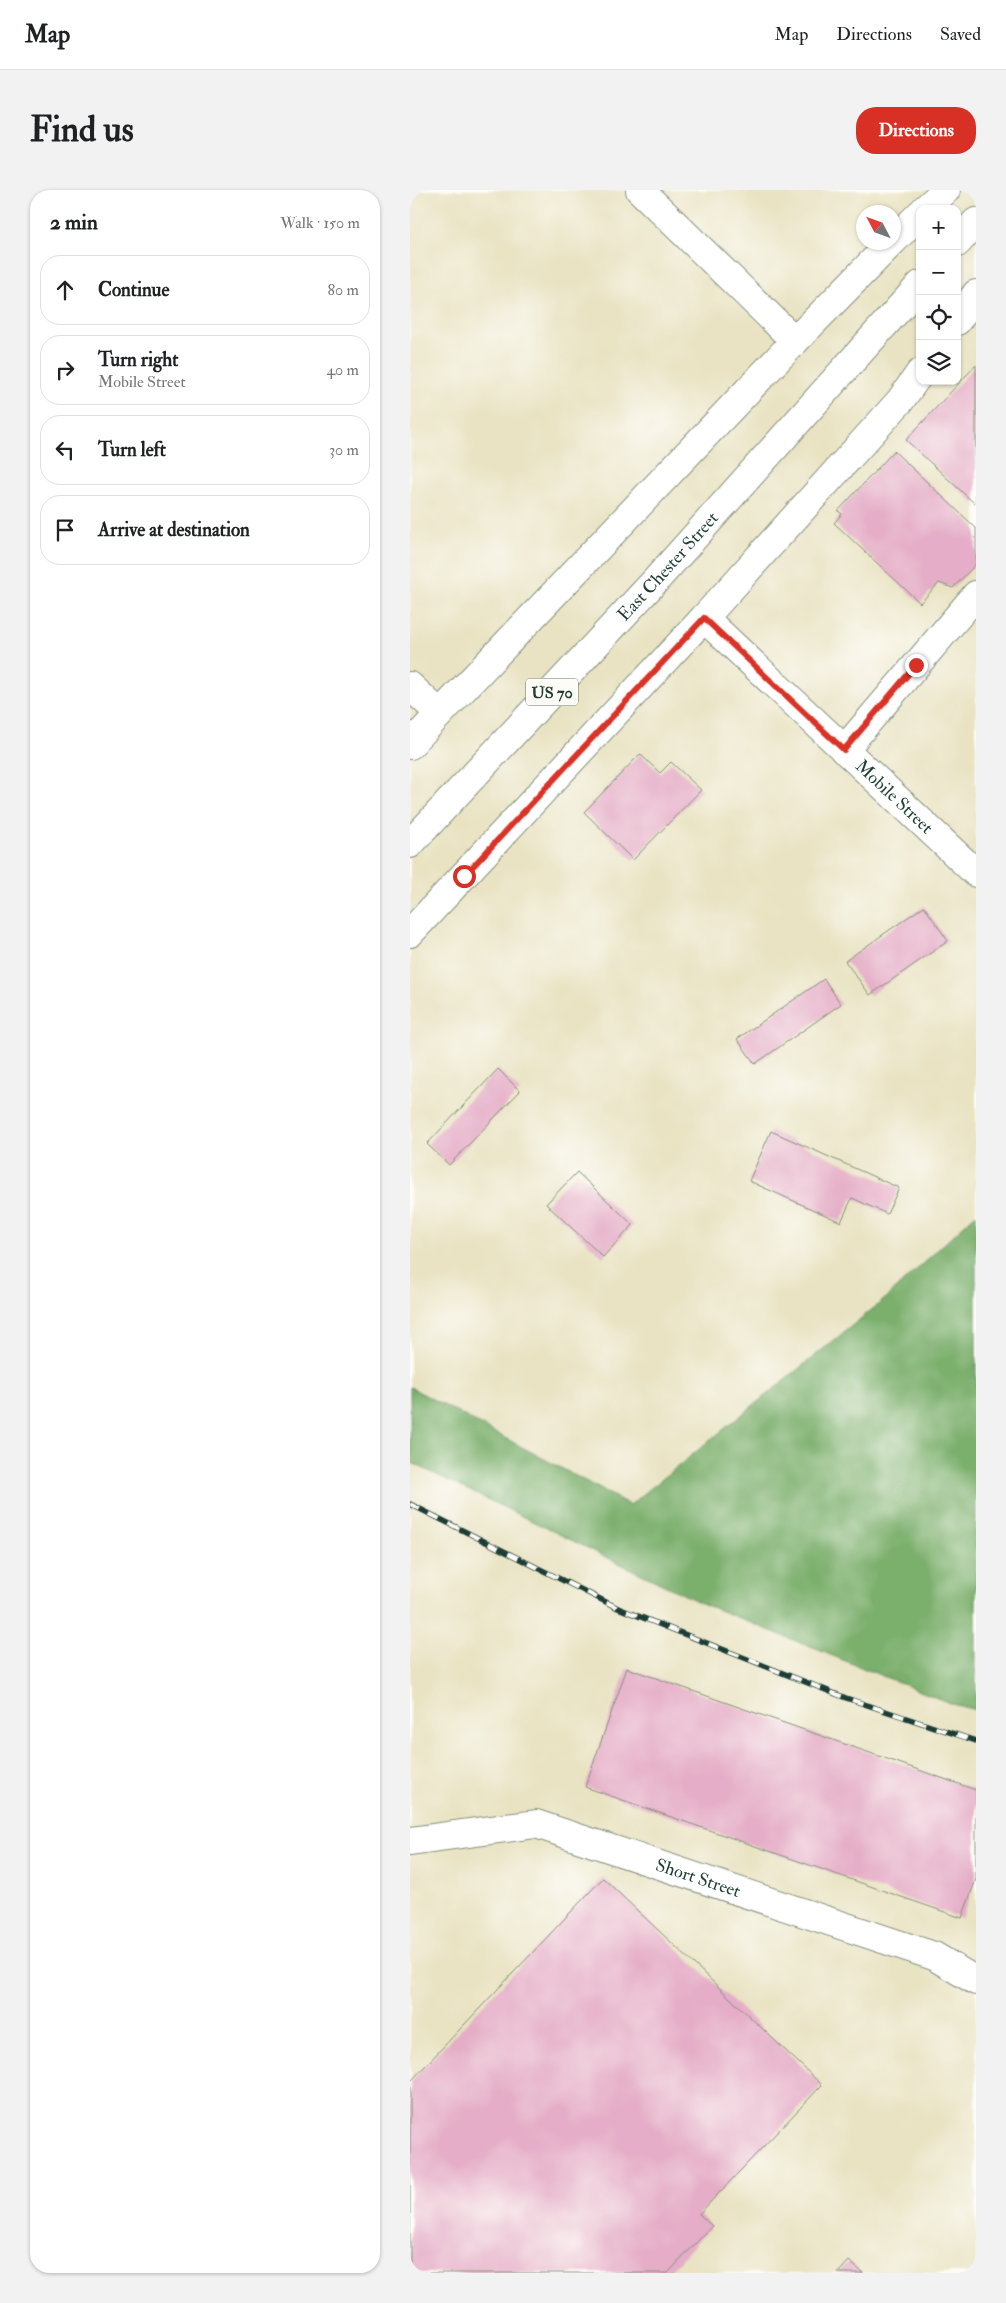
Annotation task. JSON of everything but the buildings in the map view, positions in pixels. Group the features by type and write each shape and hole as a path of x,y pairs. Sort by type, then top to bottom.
{"main road":[{"path":"640,190 795,341"},
{"path":"929,205 946,190"},
{"path":"901,233 916,218"},
{"path":"961,239 976,222"},
{"path":"410,745 884,250"},
{"name":"East Chester Street","path":"410,844 693,539 916,289"},
{"path":"961,315 976,294"},
{"path":"410,933 704,618 900,402 916,379"},
{"path":"844,750 976,595"},
{"name":"Mobile Street","path":"704,618 976,873"},
{"path":"410,686 439,713"},
{"name":"Short Street","path":"410,1840 536,1824 934,1956 976,1981"}],"green space":[{"path":"976,1214 976,1710 952,1704 699,1602 410,1462 410,1387 630,1505 885,1299"}],"railway":[{"path":"410,1504 618,1608 846,1698 976,1741"}],"route":[{"path":"464,876 704,618 844,750 916,665"}]}
